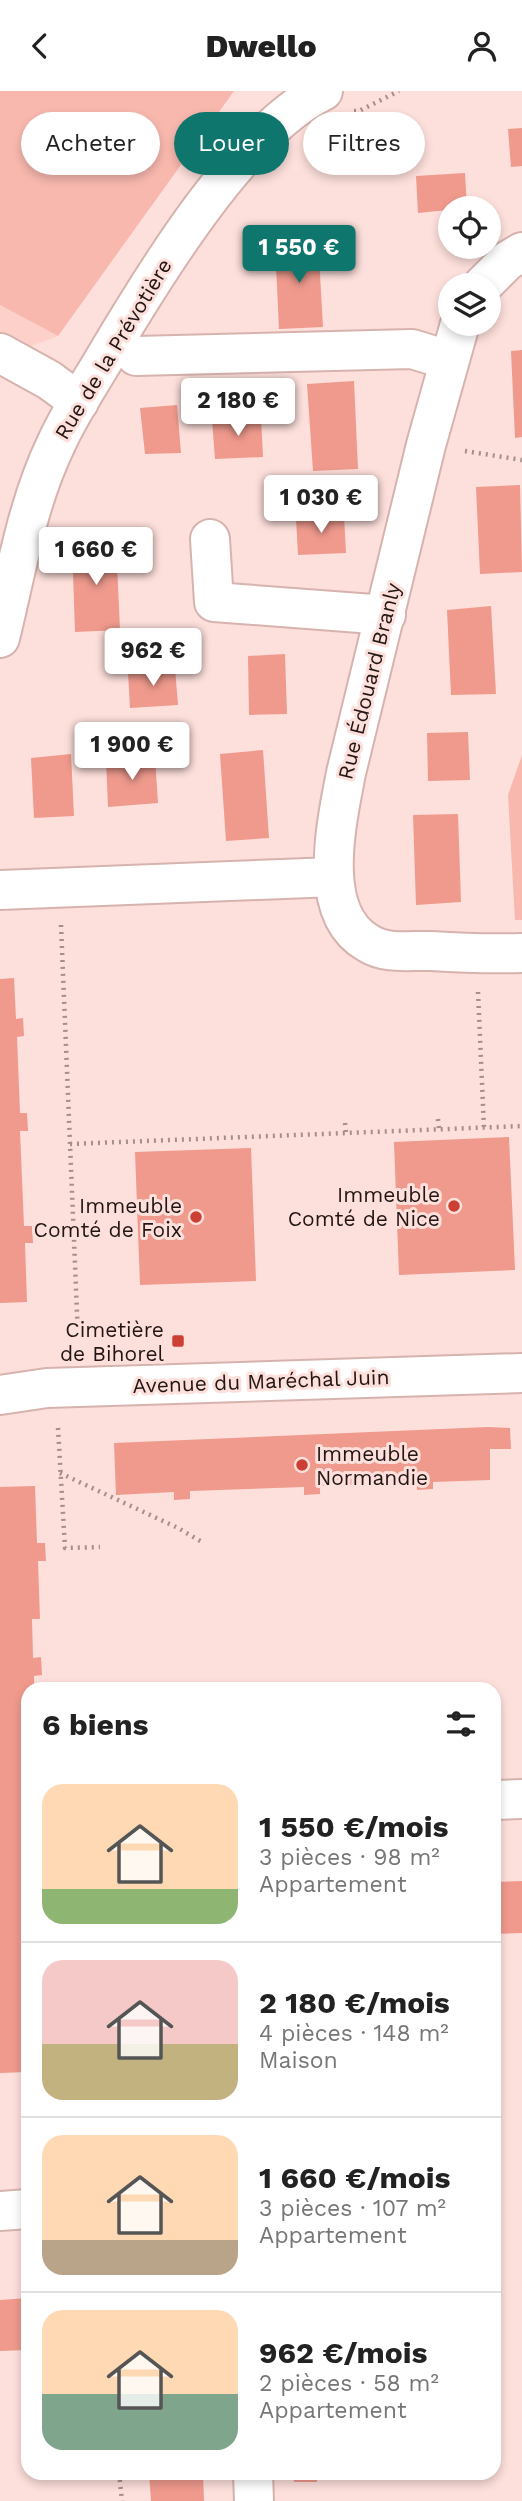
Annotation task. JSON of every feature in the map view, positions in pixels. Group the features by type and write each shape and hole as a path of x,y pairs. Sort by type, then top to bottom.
{"street":[{"name":"Rue de la Prévotière","path":"0,638 37,490 56,443 79,401 152,279 198,215 250,152 310,95"},
{"path":"495,273 507,261 522,252"},
{"name":"Rue Édouard Branly","path":"456,336 426,445 346,773 335,828 334,877 340,911 351,929 367,943 402,952 477,955 522,953"},
{"path":"136,356 412,349 448,359"},
{"path":"0,353 49,380 79,401"},
{"path":"209,539 214,603 386,615"},
{"path":"0,890 334,877"},
{"name":"Avenue du Maréchal Juin","path":"0,1395 58,1388 522,1373"},
{"path":"501,1800 522,1799"},
{"path":"0,2211 21,2210"},
{"path":"253,2480 254,2501"}],"path":[{"path":"426,445 522,460"},
{"path":"60,888 78,1337"},
{"path":"477,955 484,1128"},
{"path":"438,1119 439,1129"},
{"path":"345,1122 346,1133"},
{"path":"70,1145 522,1126"},
{"path":"58,1428 65,1548 100,1547"},
{"path":"60,1473 178,1528 201,1542"},
{"path":"120,2480 122,2501"}],"shaded area":[{"path":"0,91 234,91 219,112 174,112 174,175 58,336 0,305"},
{"path":"0,305 58,336 0,358"},
{"path":"522,755 522,920 515,920 508,795"}],"building":[{"path":"522,128 522,166 511,167 508,129"},
{"path":"465,173 466,196 438,196 438,211 418,213 416,176"},
{"path":"318,239 323,327 279,329 275,243"},
{"path":"522,350 522,437 515,438 511,351"},
{"path":"354,381 358,469 313,471 307,384"},
{"path":"177,405 181,453 145,454 140,408"},
{"path":"261,418 263,457 215,459 212,420"},
{"path":"520,485 522,572 480,574 476,487"},
{"path":"344,515 346,553 298,555 296,518"},
{"path":"116,542 120,630 75,632 72,544"},
{"path":"491,606 496,694 451,695 447,610"},
{"path":"285,654 287,714 249,715 248,656"},
{"path":"175,668 178,705 130,708 128,672"},
{"path":"468,732 470,780 428,781 427,733"},
{"path":"263,750 269,838 226,841 220,754"},
{"path":"71,754 74,816 34,818 31,758"},
{"path":"155,758 158,803 108,807 106,761"},
{"path":"458,814 461,902 416,905 413,815"},
{"path":"14,978 16,1019 23,1018 24,1036 17,1037 20,1113 27,1113 28,1131 20,1131 24,1226 32,1226 33,1243 25,1243 27,1302 0,1303 0,979"},
{"name":"Immeuble Comté de Nice","path":"509,1137 515,1270 399,1275 394,1142"},
{"name":"Immeuble Comté de Foix","path":"251,1148 256,1281 140,1285 135,1152"},
{"name":"Immeuble Normandie","path":"510,1428 511,1449 490,1449 490,1480 433,1482 433,1489 417,1490 417,1482 320,1486 320,1494 304,1495 304,1487 190,1491 190,1499 174,1500 174,1492 116,1495 114,1443"},
{"path":"35,1486 37,1543 45,1543 46,1561 38,1561 40,1619 32,1619 33,1658 41,1657 42,1675 34,1676 34,1682 21,1682 21,2072 0,2073 0,1487"},
{"path":"522,1881 522,1933 501,1934 501,1882"},
{"path":"21,2298 21,2350 0,2351 0,2300"},
{"path":"150,2480 203,2480 204,2501 151,2501"},
{"path":"294,2480 317,2480 317,2482"}],"place":[{"name":"Immeuble Comté de Nice","path":"454,1206"},
{"name":"Immeuble Comté de Foix","path":"196,1217"},
{"name":"Cimetière de Bihorel","path":"178,1341"},
{"name":"Immeuble Normandie","path":"302,1465"}]}
